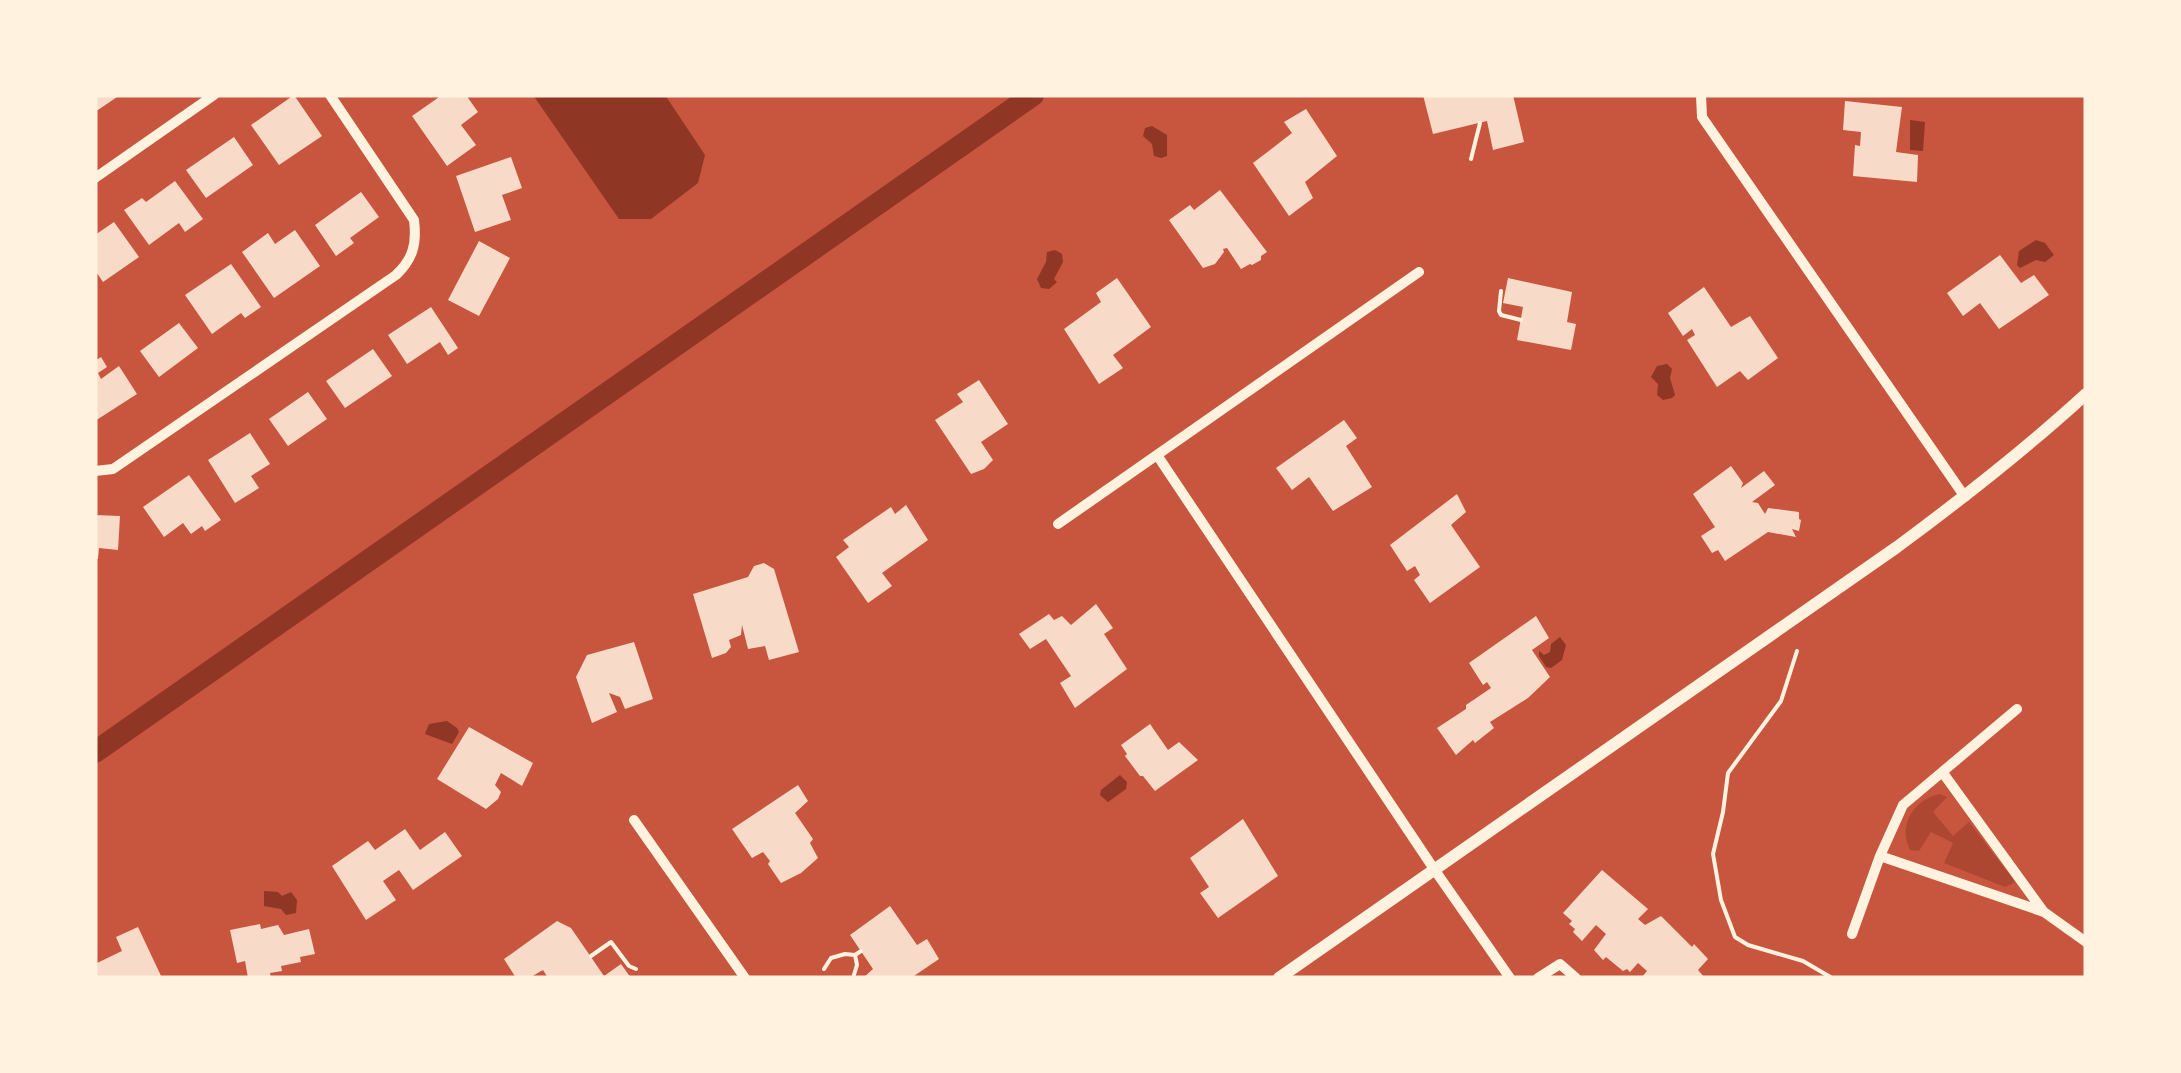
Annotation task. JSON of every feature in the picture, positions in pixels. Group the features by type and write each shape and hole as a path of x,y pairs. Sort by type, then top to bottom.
{"street":[{"path":"95,178 214,95"},
{"path":"95,471 113,469 407,264 414,250 414,220 330,95"},
{"path":"1701,95 1702,117 1965,497"},
{"path":"1058,524 1419,272"},
{"path":"1279,978 1897,547 1965,497 2086,394"},
{"path":"1157,455 1510,978"},
{"path":"1852,934 1903,805 2017,709"},
{"path":"1943,773 2044,912"},
{"path":"634,820 745,978"},
{"path":"1880,856 2044,912 2086,942"},
{"path":"1538,978 1560,964 1576,978"}],"path":[{"path":"1471,159 1480,123"},
{"path":"1501,291 1501,315 1521,320"},
{"path":"1797,650 1781,701 1728,773 1713,854 1720,900 1735,937 1748,945 1803,961 1832,978"},
{"path":"591,956 610,942 636,969"},
{"path":"854,956 860,951"},
{"path":"824,968 832,958 854,956"},
{"path":"854,956 854,978"}],"shaded area":[{"path":"533,95 665,95 705,155 698,183 651,219 619,219"},
{"path":"1910,120 1925,122 1923,151 1910,150"},
{"path":"1152,126 1167,135 1167,156 1154,156 1152,144 1143,136 1145,128"},
{"path":"2036,240 2045,243 2054,255 2045,262 2036,260 2020,268 2019,251"},
{"path":"1055,250 1062,254 1063,262 1054,279 1057,282 1049,289 1041,288 1037,279 1047,252"},
{"path":"1667,364 1672,369 1670,378 1675,395 1663,400 1657,395 1658,384 1651,377 1657,366"},
{"path":"1560,637 1566,645 1562,660 1546,667 1539,651 1544,655 1550,652 1551,644"},
{"path":"447,721 459,732 452,744 425,734 429,724"},
{"path":"1120,775 1127,782 1126,789 1108,802 1100,795 1101,790"},
{"path":"1940,794 1947,797 1933,812 1953,836 1969,822 2014,883 2005,887 1944,863 1953,843 1931,832 1919,851 1910,850 1906,832 1910,815 1922,802"},
{"path":"264,891 282,896 291,892 297,900 296,913 286,915 281,909 264,906"}],"building":[{"path":"95,95 120,95 95,112"},
{"path":"294,95 322,136 279,165 251,125"},
{"path":"442,95 466,95 478,112 461,125 476,145 447,166 412,116"},
{"path":"1423,95 1513,95 1524,142 1493,150 1487,121 1433,134"},
{"path":"1845,101 1902,107 1896,152 1918,155 1917,182 1853,176 1855,145 1860,146 1861,132 1843,130"},
{"path":"1306,109 1337,156 1305,182 1313,198 1289,216 1253,163 1292,133 1284,122"},
{"path":"234,137 253,165 206,198 186,170"},
{"path":"511,157 522,188 502,195 511,220 475,232 456,176"},
{"path":"175,181 203,219 185,232 179,223 149,245 124,210 142,198 146,202"},
{"path":"1220,190 1267,252 1261,260 1241,269 1227,248 1215,264 1203,268 1169,220 1190,205 1194,210"},
{"path":"361,192 379,217 350,238 354,243 336,256 315,225"},
{"path":"114,222 139,257 103,282 95,275 95,235"},
{"path":"295,230 320,266 274,298 242,252 268,233 275,244"},
{"path":"479,241 510,258 479,316 448,300"},
{"path":"2000,255 2021,283 2034,275 2049,295 1999,329 1980,303 1963,316 1947,293"},
{"path":"231,264 261,307 245,318 241,313 212,334 185,295"},
{"path":"1117,278 1151,327 1113,355 1123,368 1099,384 1064,329 1101,302 1096,293"},
{"path":"1508,278 1572,292 1567,322 1576,324 1571,350 1517,340 1523,307 1503,303"},
{"path":"1704,287 1731,327 1750,316 1778,358 1748,380 1740,371 1717,387 1687,340 1695,335 1692,329 1683,336 1668,313"},
{"path":"431,307 458,348 448,355 440,342 407,364 388,335"},
{"path":"179,323 198,348 159,377 140,351"},
{"path":"373,349 392,376 345,408 326,381"},
{"path":"101,357 107,367 98,373 101,379 119,366 137,394 95,421 95,361"},
{"path":"979,380 1008,424 981,442 993,460 971,474 935,420 963,402 957,394"},
{"path":"308,392 327,419 288,446 269,419"},
{"path":"1344,420 1357,438 1346,446 1372,487 1333,511 1309,477 1292,490 1276,468"},
{"path":"250,433 270,464 251,476 259,488 235,503 208,460"},
{"path":"1731,466 1743,483 1741,488 1764,471 1775,485 1752,502 1758,503 1765,514 1768,508 1799,512 1799,531 1792,529 1796,537 1768,532 1725,561 1718,550 1712,553 1701,536 1715,527 1693,494"},
{"path":"189,475 221,520 205,531 202,526 191,534 183,523 164,537 143,507"},
{"path":"1457,494 1466,512 1451,525 1480,567 1430,603 1414,580 1420,575 1415,566 1407,571 1390,545"},
{"path":"906,505 928,540 882,573 892,586 868,603 836,557 849,547 843,540 891,507 895,514"},
{"path":"95,515 120,516 118,550 99,548 98,559 95,559"},
{"path":"764,563 774,569 799,652 769,660 765,646 748,649 742,625 741,635 729,640 731,647 726,653 712,658 693,594 748,577 754,566"},
{"path":"1096,604 1113,628 1104,634 1127,669 1075,708 1060,683 1071,676 1046,639 1030,649 1019,634 1049,614 1054,620 1062,616 1071,625"},
{"path":"1536,616 1549,638 1532,650 1550,677 1528,698 1490,722 1494,728 1456,755 1437,728 1491,688 1487,682 1483,685 1469,663"},
{"path":"634,642 653,699 625,709 620,697 609,693 617,712 592,723 576,677 587,655"},
{"path":"1150,724 1168,750 1179,742 1198,760 1155,791 1125,756 1121,745"},
{"path":"469,727 533,763 522,786 501,773 495,785 501,792 486,809 437,779"},
{"path":"798,785 808,801 795,813 813,839 810,843 818,858 781,883 763,852 752,858 732,829"},
{"path":"1243,819 1278,876 1218,918 1200,893 1209,887 1190,858"},
{"path":"405,829 420,850 445,832 462,856 413,890 399,870 383,881 396,900 366,920 332,866 368,841 375,850"},
{"path":"1602,870 1648,909 1638,919 1645,925 1661,916 1692,947 1694,944 1708,959 1698,970 1705,978 1641,978 1647,971 1638,963 1630,972 1623,971 1594,950 1606,934 1596,925 1582,941 1573,932 1575,929 1569,924 1572,921 1563,913"},
{"path":"890,906 917,945 927,939 939,959 911,978 863,978 873,969 850,935"},
{"path":"557,921 571,928 604,976 621,964 631,978 548,978 543,970 529,978 516,978 504,959"},
{"path":"260,924 261,929 278,925 284,935 309,929 315,954 281,966 282,971 270,973 271,978 248,978 245,961 237,963 230,930"},
{"path":"138,927 162,978 95,978 95,964 122,951 116,937"}],"waterway":[{"path":"95,752 1033,95"}]}
